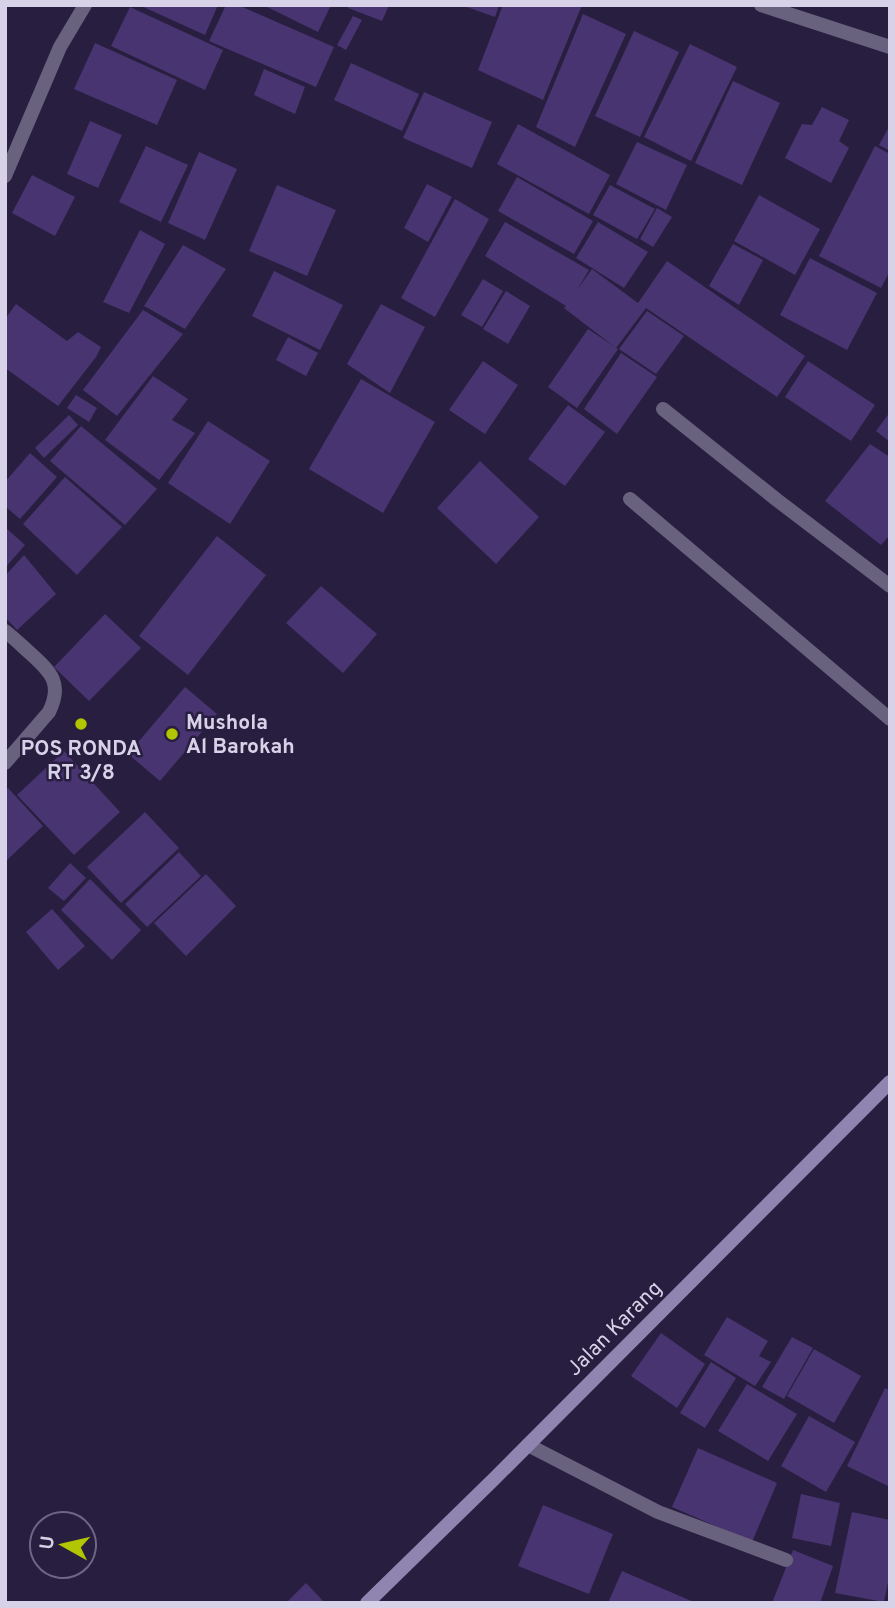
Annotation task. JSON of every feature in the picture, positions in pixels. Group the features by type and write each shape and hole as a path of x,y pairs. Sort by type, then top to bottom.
{"main road":[{"name":"Jalan Karang","path":"367,1603 888,1086"}],"street":[{"path":"5,176 60,47 85,5"},
{"path":"761,5 890,47"},
{"path":"663,409 890,586"},
{"path":"630,499 890,719"},
{"path":"5,631 47,668 55,685 53,704 49,712 5,763"},
{"path":"528,1445 658,1512 786,1560"}],"building":[{"path":"139,5 218,5 205,35"},
{"path":"226,5 238,5 334,47 316,87 209,41"},
{"path":"263,5 331,5 318,32"},
{"path":"349,5 389,5 382,21 348,8"},
{"path":"461,5 499,5 495,17"},
{"path":"503,5 582,5 543,100 478,70"},
{"path":"130,7 223,50 205,90 111,46"},
{"path":"583,14 626,34 575,147 536,127"},
{"path":"353,16 362,20 346,50 337,45"},
{"path":"634,31 679,52 640,137 595,116"},
{"path":"95,43 177,80 157,125 74,89"},
{"path":"690,44 737,67 691,161 644,137"},
{"path":"351,63 419,94 402,131 334,100"},
{"path":"264,69 305,87 295,114 254,95"},
{"path":"733,81 780,103 742,185 695,163"},
{"path":"424,92 492,122 472,168 403,138"},
{"path":"822,107 849,120 839,141 849,148 831,183 785,158 802,124 812,125"},
{"path":"90,121 122,135 98,188 67,174"},
{"path":"518,124 610,175 589,214 497,164"},
{"path":"890,125 890,151 879,145"},
{"path":"637,142 687,165 666,210 616,184"},
{"path":"146,146 188,165 161,222 119,202"},
{"path":"875,146 890,154 890,271 881,288 819,256"},
{"path":"199,152 237,169 205,240 168,223"},
{"path":"32,175 75,197 55,236 12,213"},
{"path":"517,177 593,221 574,254 498,211"},
{"path":"427,184 452,197 428,242 404,228"},
{"path":"277,185 336,210 307,276 249,251"},
{"path":"610,185 655,209 637,239 593,215"},
{"path":"759,195 820,229 795,275 734,241"},
{"path":"455,199 489,219 435,317 401,298"},
{"path":"657,208 672,217 653,247 640,239"},
{"path":"505,222 589,270 577,290 592,269 638,303 667,261 805,356 777,397 646,308 616,348 564,308 566,306 485,256"},
{"path":"598,222 648,252 624,288 576,258"},
{"path":"140,230 165,244 129,313 103,302"},
{"path":"733,244 763,260 739,305 709,286"},
{"path":"183,245 226,269 185,329 144,306"},
{"path":"810,258 877,293 847,350 780,315"},
{"path":"274,271 343,305 320,350 252,316"},
{"path":"483,279 503,291 482,327 461,315"},
{"path":"506,291 530,306 508,344 483,329"},
{"path":"16,304 67,341 78,332 101,347 58,406 5,368 5,319"},
{"path":"381,304 425,327 390,393 347,364"},
{"path":"143,310 183,334 117,416 83,390"},
{"path":"647,311 684,336 656,374 619,349"},
{"path":"588,329 618,349 577,408 548,387"},
{"path":"288,337 318,353 306,376 276,360"},
{"path":"621,353 657,377 617,434 584,409"},
{"path":"483,361 518,385 485,434 449,410"},
{"path":"808,361 875,405 851,441 785,397"},
{"path":"153,376 188,399 172,420 195,433 159,480 105,440"},
{"path":"361,379 435,422 383,513 309,469"},
{"path":"76,395 97,408 89,422 67,408"},
{"path":"568,405 605,432 565,486 528,459"},
{"path":"890,412 890,442 876,431"},
{"path":"69,415 78,425 44,458 35,448"},
{"path":"208,421 270,461 230,524 168,483"},
{"path":"81,426 157,489 125,525 50,461"},
{"path":"870,444 890,457 890,535 881,545 825,501"},
{"path":"30,453 57,477 20,519 5,506 5,482"},
{"path":"480,461 539,517 496,564 437,508"},
{"path":"65,477 122,527 77,575 23,524"},
{"path":"5,527 25,545 5,568"},
{"path":"217,536 266,575 188,675 139,636"},
{"path":"24,555 56,594 17,630 5,617 5,576"},
{"path":"321,586 377,634 343,673 286,623"},
{"path":"105,614 141,648 89,701 54,667"},
{"name":"Mushola Al Barokah","path":"185,687 217,714 160,781 128,754"},
{"path":"64,751 120,812 74,855 17,795"},
{"path":"8,788 43,826 5,862 5,791"},
{"path":"145,812 179,848 121,903 87,867"},
{"path":"179,852 201,876 147,927 125,904"},
{"path":"70,863 86,878 64,901 48,888"},
{"path":"206,874 236,906 186,956 154,923"},
{"path":"90,879 141,930 112,960 61,910"},
{"path":"52,909 85,946 58,970 26,932"},
{"path":"727,1317 768,1341 759,1356 771,1362 755,1386 704,1355"},
{"path":"661,1333 705,1364 677,1408 631,1376"},
{"path":"792,1337 813,1348 784,1399 762,1387"},
{"path":"814,1349 861,1376 834,1423 787,1396"},
{"path":"711,1362 736,1378 705,1428 680,1413"},
{"path":"747,1384 797,1414 768,1461 718,1431"},
{"path":"885,1388 890,1390 890,1487 847,1466"},
{"path":"809,1416 855,1442 826,1492 781,1466"},
{"path":"698,1448 777,1483 752,1542 672,1507"},
{"path":"801,1494 840,1503 831,1546 792,1538"},
{"path":"543,1505 613,1534 589,1594 518,1566"},
{"path":"852,1512 890,1520 890,1573 884,1602 835,1593"},
{"path":"793,1550 833,1566 820,1603 772,1603"},
{"path":"622,1571 696,1603 608,1603"},
{"path":"306,1583 325,1603 286,1603"}],"place":[{"name":"POS RONDA RT 3/8","path":"81,724"},
{"name":"Mushola Al Barokah","path":"172,734"}]}
